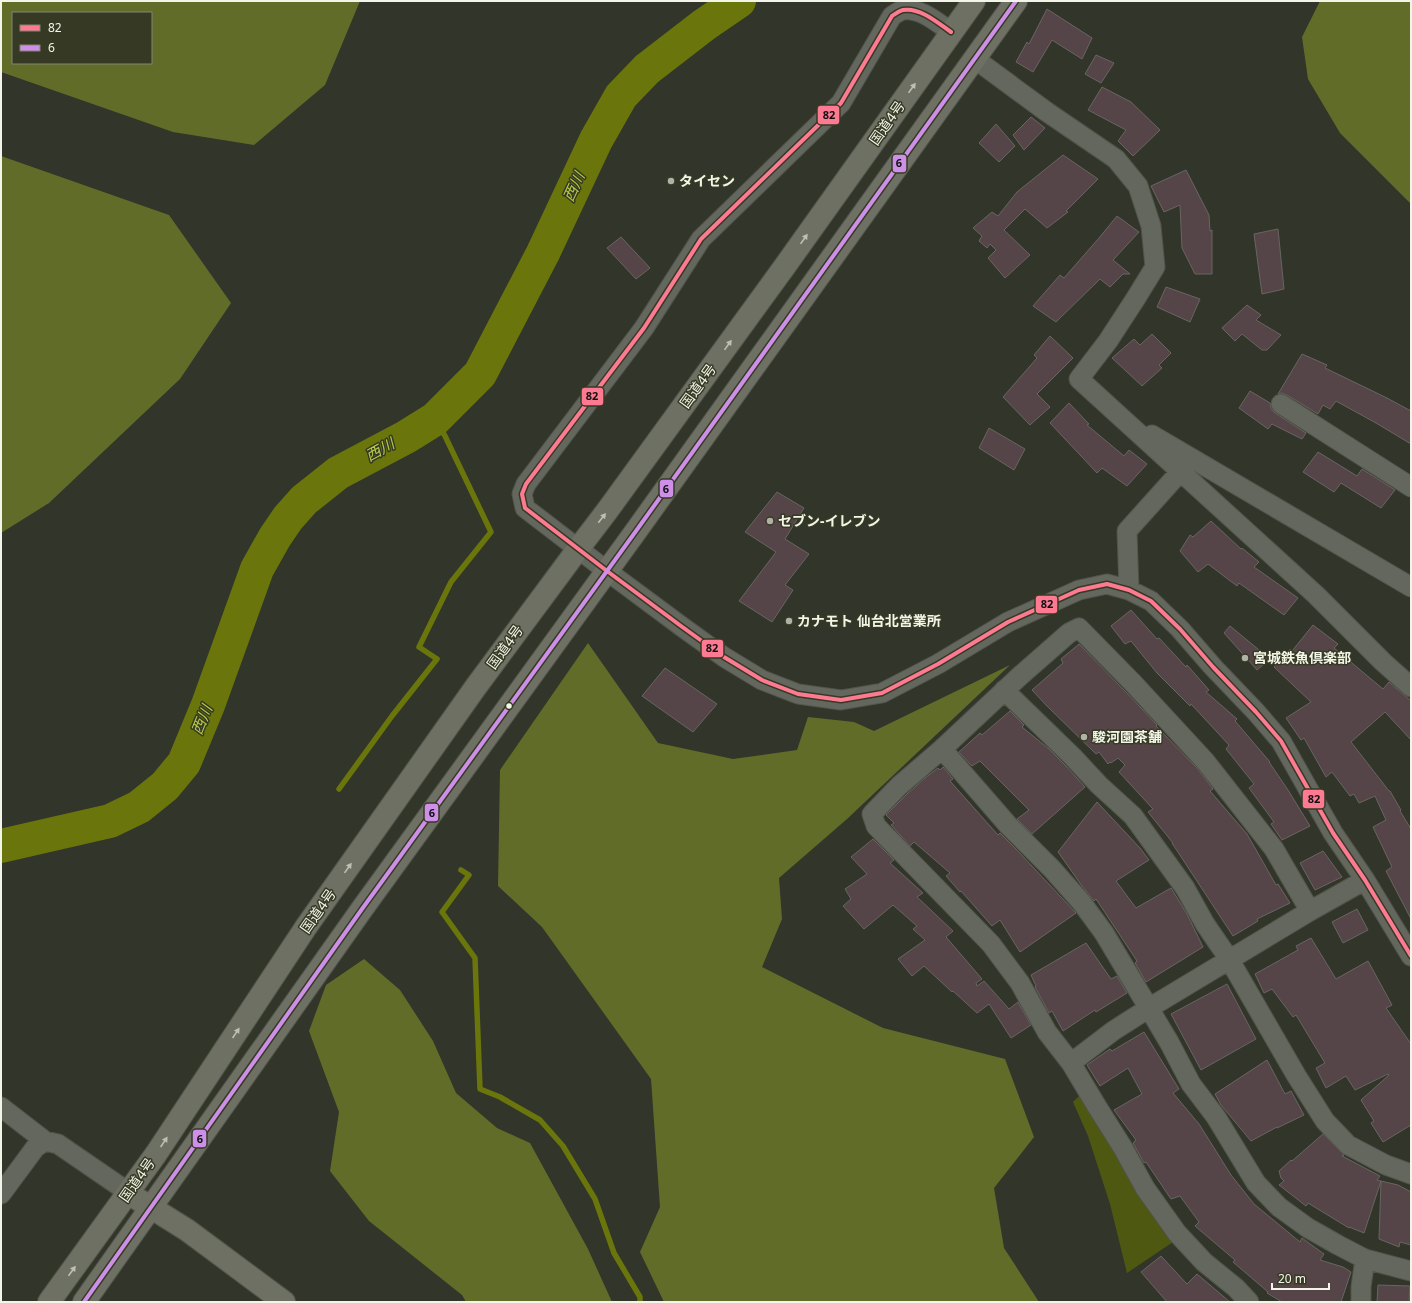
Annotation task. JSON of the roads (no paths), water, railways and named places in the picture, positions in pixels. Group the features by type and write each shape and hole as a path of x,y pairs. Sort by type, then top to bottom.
{"highway":[{"name":"国道4号","path":"49,1302 128,1192 306,927 470,695 607,511 785,266 974,1"},
{"name":"国道4号","path":"84,1302 152,1208 362,909 1016,1"},
{"path":"128,1192 187,1230 284,1302"}],"street":[{"path":"951,32 933,19 919,12 902,10 892,16 841,103 701,239 644,328 526,484 522,494 526,508 606,571 724,657 762,680 798,694 841,700 882,693 938,664 1008,622 1079,590 1107,584 1129,590 1151,601 1180,629 1281,741 1333,833 1365,880 1411,956"},
{"path":"974,59 1047,112 1116,159 1138,186 1151,226 1155,266 1108,341 1079,379 1316,595 1411,688"},
{"path":"1280,404 1411,486"},
{"path":"1121,417 1411,587"},
{"path":"1129,590 1127,531 1180,472"},
{"path":"1241,1300 1177,1233 1145,1188 1123,1148 1071,1063 1047,1032 1020,983 991,944 876,826 872,814 898,786 942,750 1004,690 1069,633 1079,628 1133,683 1205,761 1274,849 1310,911"},
{"path":"1004,690 1073,757 1099,785 1133,816 1185,888 1205,924 1229,959 1292,1069 1325,1120 1348,1145 1386,1165 1411,1174"},
{"path":"942,750 1008,825 1052,869 1082,903 1104,933 1169,1042 1191,1084 1216,1117 1256,1183 1279,1207 1308,1228 1366,1259 1411,1271"},
{"path":"1071,1063 1112,1031 1229,959 1365,880"},
{"path":"1,1107 45,1141 58,1144 128,1192"},
{"path":"1,1194 35,1148 45,1141"},
{"path":"1361,1302 1361,1287 1366,1259"}],"waterway":[{"name":"西川","path":"1,846 110,821 139,807 165,786 184,763 208,705 257,569 275,537 288,518 304,500 338,473 406,437 435,419 480,374 543,253 596,140 621,96 647,69 704,25 739,1"},
{"path":"339,789 392,716 437,659 419,647 451,582 491,532 445,436 435,419"},
{"path":"461,870 469,875 442,912 475,958 480,1089 500,1097 540,1120 563,1146 595,1199 614,1253 640,1297 640,1302"}],"place":[{"name":"タイセン","path":"671,181"},
{"name":"セブン-イレブン","path":"770,521"},
{"name":"カナモト 仙台北営業所","path":"789,621"},
{"name":"宮城鉄魚倶楽部","path":"1245,658"},
{"name":"駿河園茶舗","path":"1084,737"}]}
